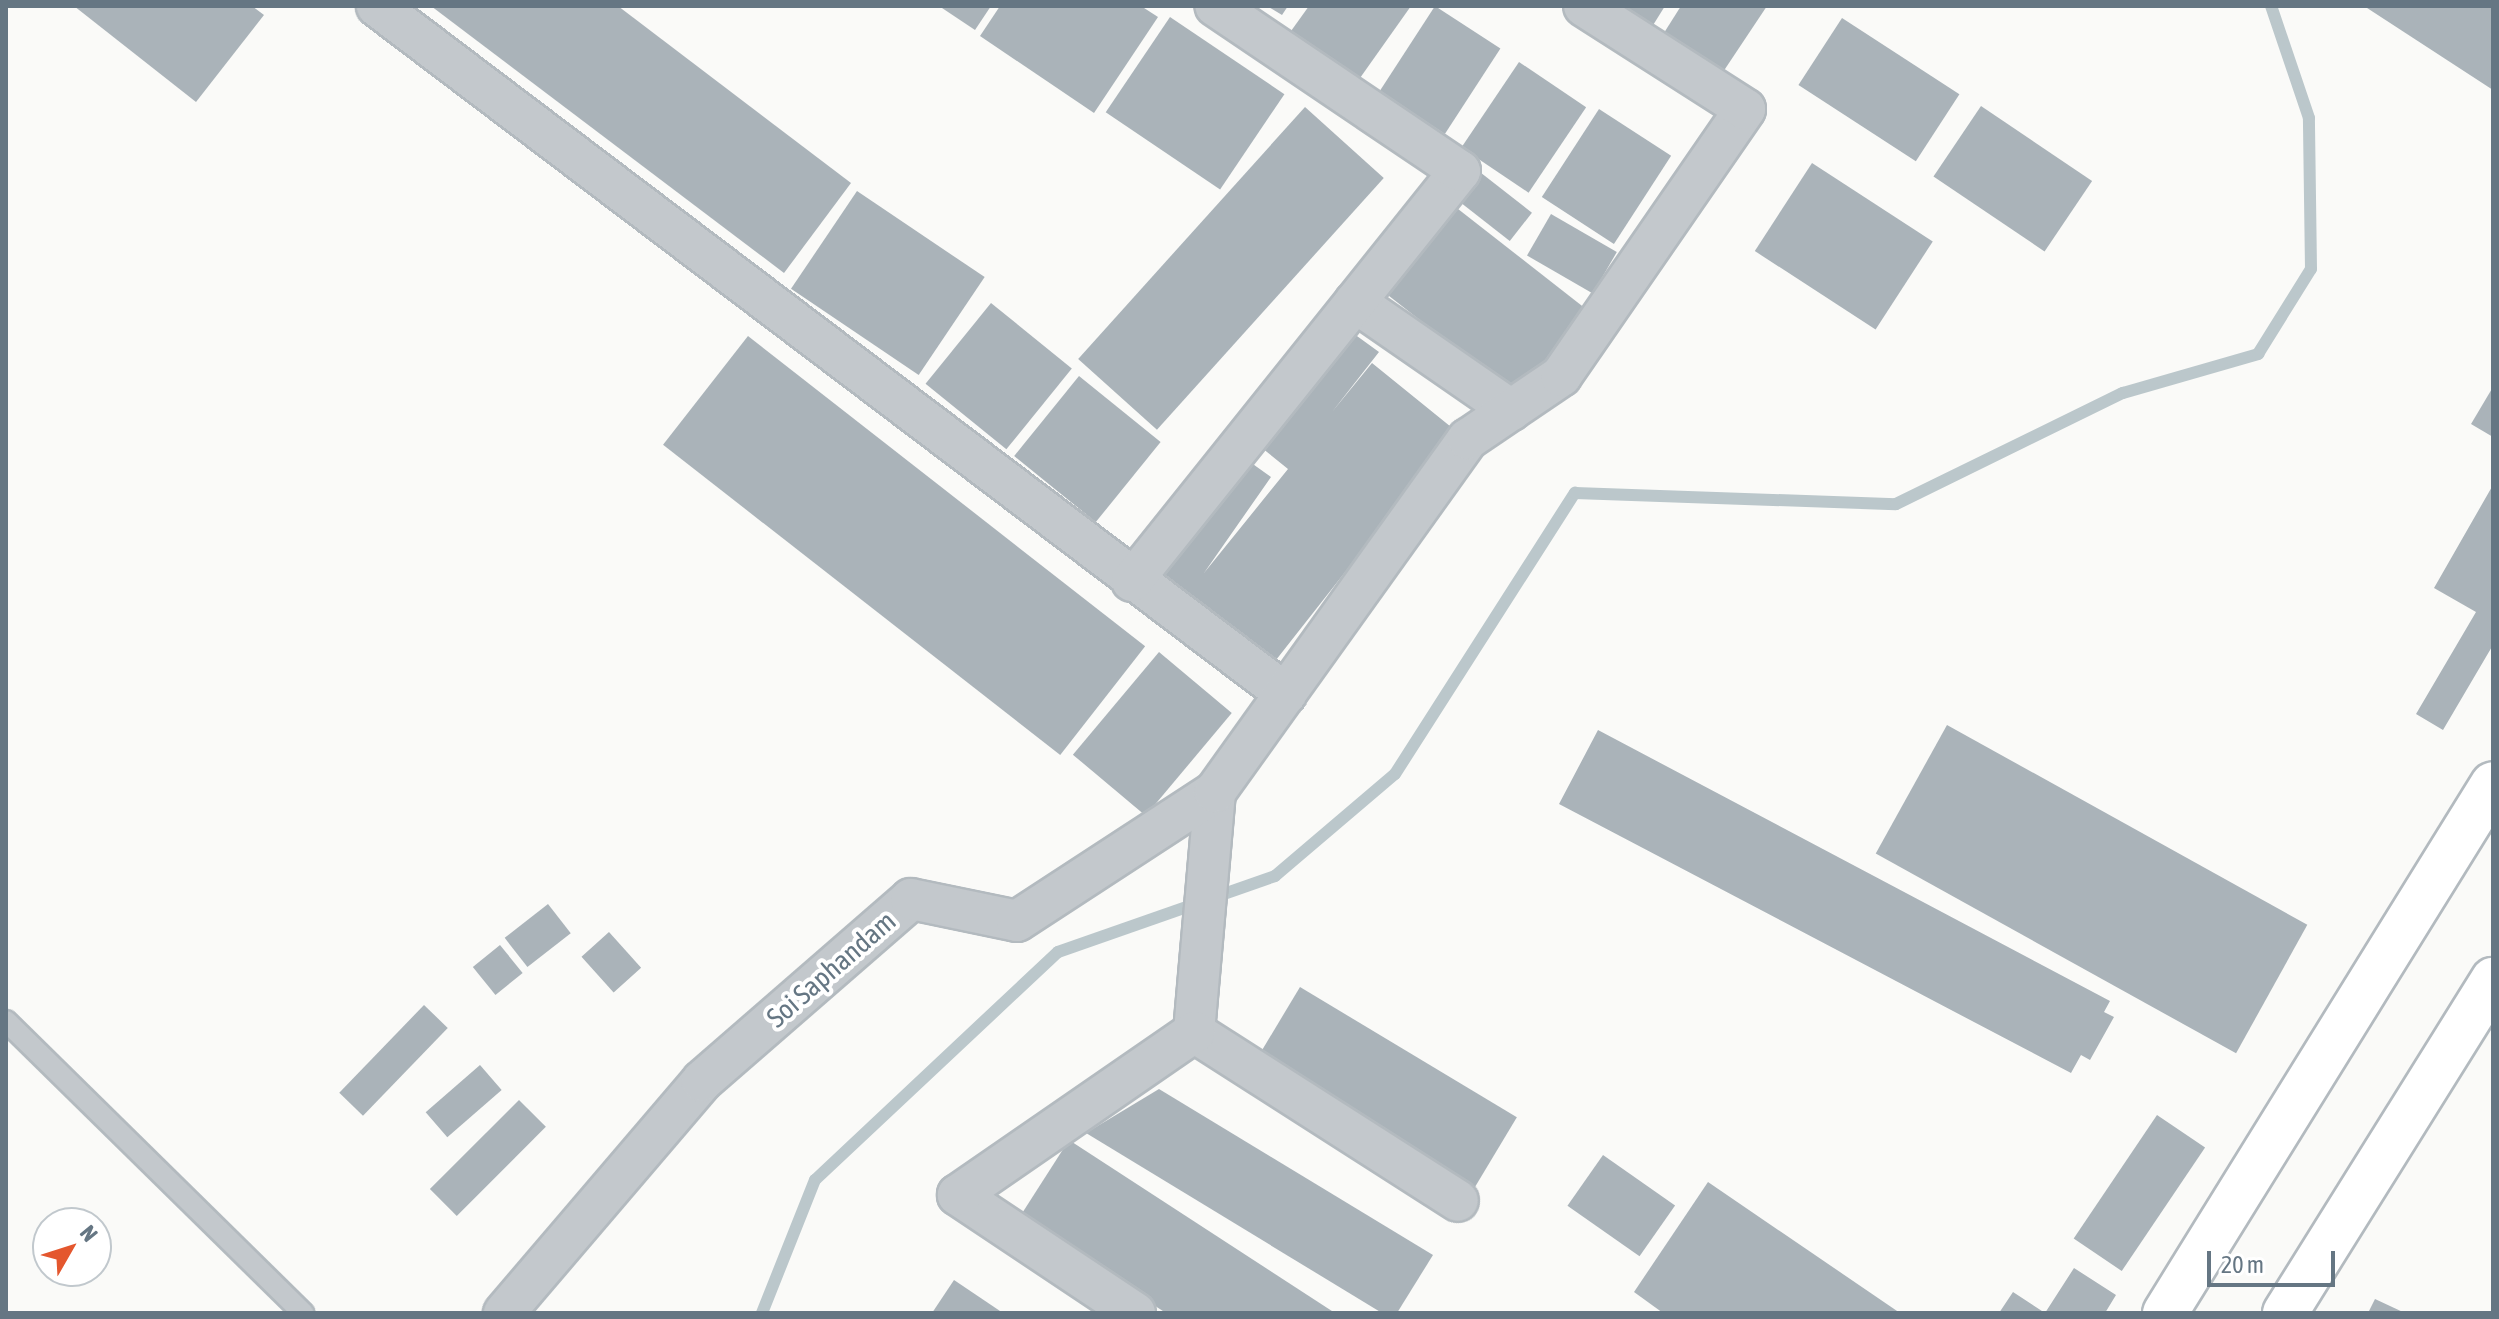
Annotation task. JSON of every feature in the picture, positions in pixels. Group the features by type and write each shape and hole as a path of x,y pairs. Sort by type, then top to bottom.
{"main road":[{"path":"2165,1313 2493,784"},
{"path":"2285,1313 2493,980"}],"street":[{"path":"377,6 1132,581 1286,694"},
{"path":"1132,581 1460,171 1215,6"},
{"name":"Soi Saphandam","path":"504,1313 702,1081 911,899 1017,921 1215,792 1468,439 1561,376 1745,109 1584,6"},
{"path":"1355,302 1511,410"},
{"path":"1194,1032 1215,792"},
{"path":"1194,1032 1458,1201"},
{"path":"1135,1313 958,1195 1194,1032"}],"lane":[{"path":"6,1021 303,1313"}],"building":[{"path":"74,6 252,6 264,15 196,102"},
{"path":"431,6 618,6 851,183 784,273"},
{"path":"939,6 991,6 975,30"},
{"path":"1000,6 1141,6 1158,17 1094,113 980,36"},
{"path":"1267,6 1288,6 1282,15"},
{"path":"1309,6 1411,6 1360,78 1291,31"},
{"path":"1435,6 1500,48 1445,134 1379,92"},
{"path":"1611,6 1665,6 1650,30"},
{"path":"1681,6 1767,6 1721,75 1662,36"},
{"path":"2364,6 2493,6 2493,90"},
{"path":"1170,17 1284,94 1220,190 1106,112"},
{"path":"1842,18 1959,94 1916,161 1798,85"},
{"path":"1519,62 1586,107 1529,193 1461,147"},
{"path":"1981,106 2092,181 2045,251 1933,176"},
{"path":"1305,107 1384,178 1157,430 1078,359"},
{"path":"1599,109 1671,156 1614,244 1542,197"},
{"path":"1812,163 1933,241 1876,329 1755,251"},
{"path":"1476,169 1532,213 1510,241 1454,197"},
{"path":"857,191 985,277 919,375 791,289"},
{"path":"1444,198 1587,309 1518,397 1376,285"},
{"path":"1551,214 1617,252 1593,294 1527,256"},
{"path":"991,303 1072,368 1006,449 926,384"},
{"path":"1339,323 1379,352 1332,412 1372,363 1456,431 1276,660 1155,567 1236,452 1271,477 1204,573 1288,469 1252,440"},
{"path":"748,336 1145,646 1060,755 663,445"},
{"path":"1079,376 1161,442 1096,522 1014,456"},
{"path":"2493,387 2493,437 2471,424"},
{"path":"2493,485 2493,645 2443,730 2416,714 2476,612 2434,588"},
{"path":"1159,652 1232,713 1146,816 1073,755"},
{"path":"1947,725 2307,925 2236,1053 1876,854"},
{"path":"1598,730 2110,1001 2104,1012 2114,1017 2090,1060 2081,1055 2071,1073 1559,804"},
{"path":"548,904 571,933 527,967 505,938"},
{"path":"609,932 641,968 614,992 582,957"},
{"path":"500,945 523,973 495,995 473,967"},
{"path":"1300,987 1517,1117 1473,1191 1256,1061"},
{"path":"424,1005 448,1028 363,1116 339,1093"},
{"path":"480,1065 502,1090 447,1137 426,1112"},
{"path":"1159,1089 1433,1255 1397,1313 1382,1313 1086,1133"},
{"path":"519,1100 546,1127 457,1216 430,1189"},
{"path":"2157,1115 2205,1147 2122,1271 2074,1239"},
{"path":"1069,1140 1335,1313 1166,1313 1019,1218"},
{"path":"1603,1155 1675,1205 1640,1256 1567,1206"},
{"path":"1708,1182 1900,1313 1663,1313 1634,1292"},
{"path":"2074,1268 2116,1295 2105,1313 2045,1313"},
{"path":"954,1280 1003,1313 932,1313"},
{"path":"2013,1292 2045,1313 1999,1313"},
{"path":"2375,1299 2405,1313 2368,1313"}],"waterway":[{"path":"762,1313 815,1180 1058,952 1275,876 1395,774 1575,493 1896,504 2123,393 2258,354 2311,269 2309,118 2271,6"}]}
